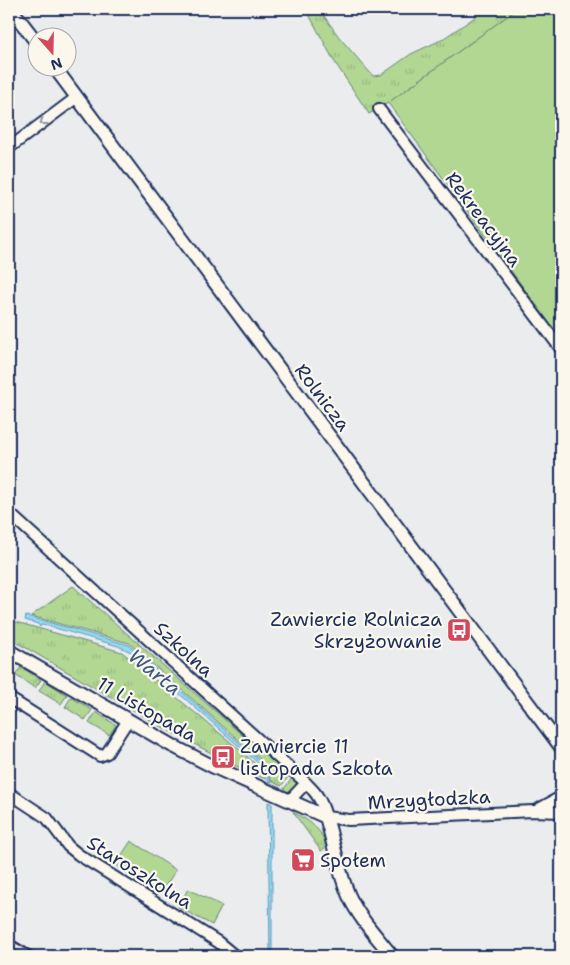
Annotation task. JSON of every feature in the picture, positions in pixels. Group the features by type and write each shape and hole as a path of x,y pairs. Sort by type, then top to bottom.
{"street":[{"path":"11,9 28,31"},
{"name":"Rolnicza","path":"64,78 561,748"},
{"path":"9,148 78,97"},
{"name":"Rekreacyjna","path":"379,109 561,349"},
{"name":"Szkolna","path":"9,513 306,783 320,798 326,817"},
{"name":"11 Listopada","path":"9,651 181,750 326,817"},
{"path":"9,698 100,756 107,753 128,720"},
{"path":"284,798 306,783"},
{"name":"Staroszkolna","path":"9,793 51,822 68,846 79,855 218,942 235,956"},
{"name":"Mrzygłodzka","path":"533,811 561,797"},
{"name":"Mrzygłodzka","path":"326,817 349,820 533,811 561,812"},
{"path":"326,817 349,895 360,914 392,956"}],"green space":[{"path":"306,9 319,9 339,37 373,76 381,75 411,54 441,40 485,9 517,9 388,103 369,114 334,61"},
{"path":"517,9 561,9 561,339 388,103"},
{"path":"73,586 289,776 281,786 271,781 267,767 261,760 129,643 31,616"},
{"path":"9,620 122,652 240,750 262,770 266,779 229,763 231,758 219,753 217,756 171,732 9,638"},
{"path":"21,667 41,680 35,688 15,675"},
{"path":"45,681 67,695 61,704 39,691"},
{"path":"71,697 92,710 85,720 65,707"},
{"path":"96,712 116,725 109,735 89,723"},
{"path":"293,777 297,781 294,789 287,792 283,790"},
{"path":"293,812 318,830 326,847 321,851"},
{"path":"131,841 176,870 160,894 115,865"},
{"path":"188,889 222,906 212,925 178,907"}],"water":[{"name":"Warta","path":"26,616 129,645 261,762 268,771 271,783 268,781 265,771 258,763 133,653 118,646 48,626 41,625 40,627 38,624 25,620"},
{"path":"268,802 272,804 272,956 270,956"}],"railway":[{"path":"9,938 39,956"},
{"path":"9,947 24,956"}],"place":[{"name":"Zawiercie Rolnicza Skrzyżowanie","path":"459,630"},
{"name":"Zawiercie 11 listopada Szkoła","path":"223,757"},
{"name":"Społem","path":"303,860"}]}
